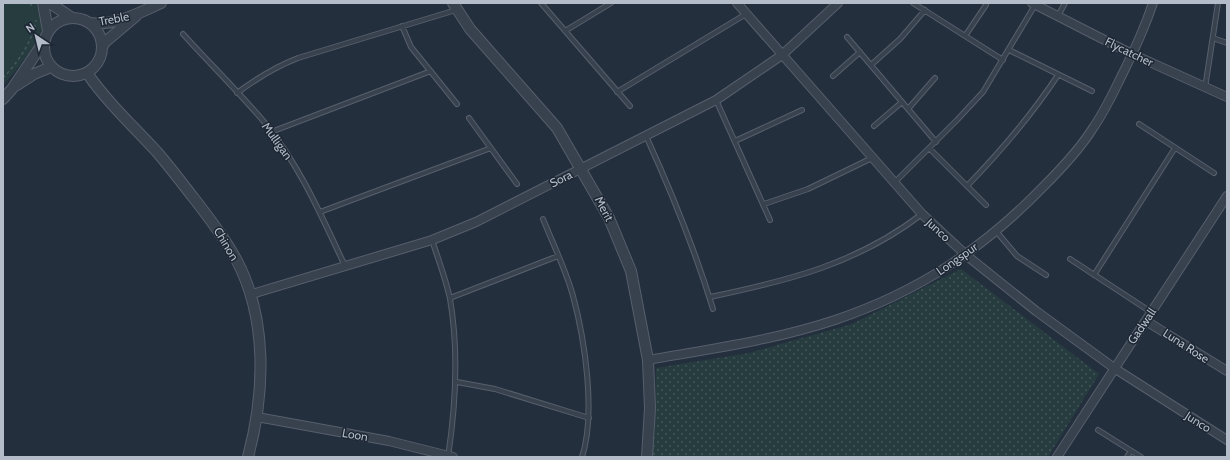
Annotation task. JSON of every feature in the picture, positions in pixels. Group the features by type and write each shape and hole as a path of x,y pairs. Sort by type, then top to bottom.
{"street":[{"path":"43,3 46,36 45,54 51,67 64,75 79,76 87,73 98,62 102,48 101,38 89,23 72,18 50,3"},
{"name":"Treble","path":"89,23 110,23 139,14 161,3"},
{"name":"Junco","path":"737,3 922,214 966,255 1036,311 1114,368 1225,438"},
{"name":"Sora","path":"252,294 432,240 476,222 716,100 782,55 838,3"},
{"name":"Longspur","path":"648,360 774,338 836,320 893,297 939,273 966,255 1022,209 1064,166 1094,128 1132,54 1152,3"},
{"name":"Flycatcher","path":"1034,4 1132,54 1227,97"},
{"name":"Merit","path":"455,6 474,34 557,128 610,218 631,271 648,360 650,408 647,457"},
{"name":"Treble","path":"102,48 104,43 139,14"},
{"path":"12,89 46,36 62,20 72,18"},
{"path":"3,98 12,89 34,74 51,67"},
{"name":"Chinon","path":"87,73 100,93 158,153 220,232 237,260 252,294 262,351 257,417 248,457"},
{"name":"Gadwall","path":"1057,457 1227,196"},
{"name":"Luna Rose","path":"1146,321 1227,371"},
{"name":"Loon","path":"257,417 389,441 450,457"}],"lane":[{"path":"541,3 630,106"},
{"path":"565,31 610,3"},
{"path":"913,3 1003,60"},
{"path":"1058,16 1065,3"},
{"path":"1205,88 1218,3"},
{"path":"894,183 936,142 983,92 1009,50 1034,4"},
{"path":"965,36 986,5"},
{"path":"237,93 260,76 276,67 402,26 455,6"},
{"path":"871,65 900,39 925,10"},
{"path":"617,92 746,14"},
{"path":"402,26 412,47 457,104"},
{"name":"Mulligan","path":"183,34 271,132 289,157 320,212 345,266"},
{"path":"847,37 936,142"},
{"path":"1213,38 1227,43"},
{"path":"1009,50 1092,91"},
{"path":"834,76 860,52"},
{"path":"271,132 431,71"},
{"path":"967,186 1001,152 1036,108 1058,75"},
{"path":"908,109 934,78"},
{"path":"716,100 770,220"},
{"path":"874,126 902,102"},
{"path":"735,141 802,110"},
{"path":"469,118 517,184"},
{"path":"1139,124 1214,173"},
{"path":"646,136 682,217 713,309"},
{"path":"320,212 491,148"},
{"path":"929,148 986,205"},
{"path":"1094,275 1175,148"},
{"path":"764,204 808,189 872,158"},
{"path":"710,297 818,270 858,254 901,230 922,214"},
{"path":"543,219 573,296 581,336 589,418 582,457"},
{"path":"996,230 1017,256 1046,275"},
{"path":"432,240 450,298 457,382 450,457"},
{"path":"450,298 558,256"},
{"path":"1070,259 1152,312"},
{"path":"457,382 495,389 589,418"},
{"path":"1098,430 1141,457"},
{"path":"1127,457 1131,451"}],"path":[{"path":"30,3 35,10"},
{"path":"3,78 33,34 35,15"}],"green space":[{"path":"3,3 36,3 42,24 39,36 30,51 3,85"},
{"path":"961,269 1099,374 1048,457 652,457 655,432 656,368 749,353 852,324"}]}
